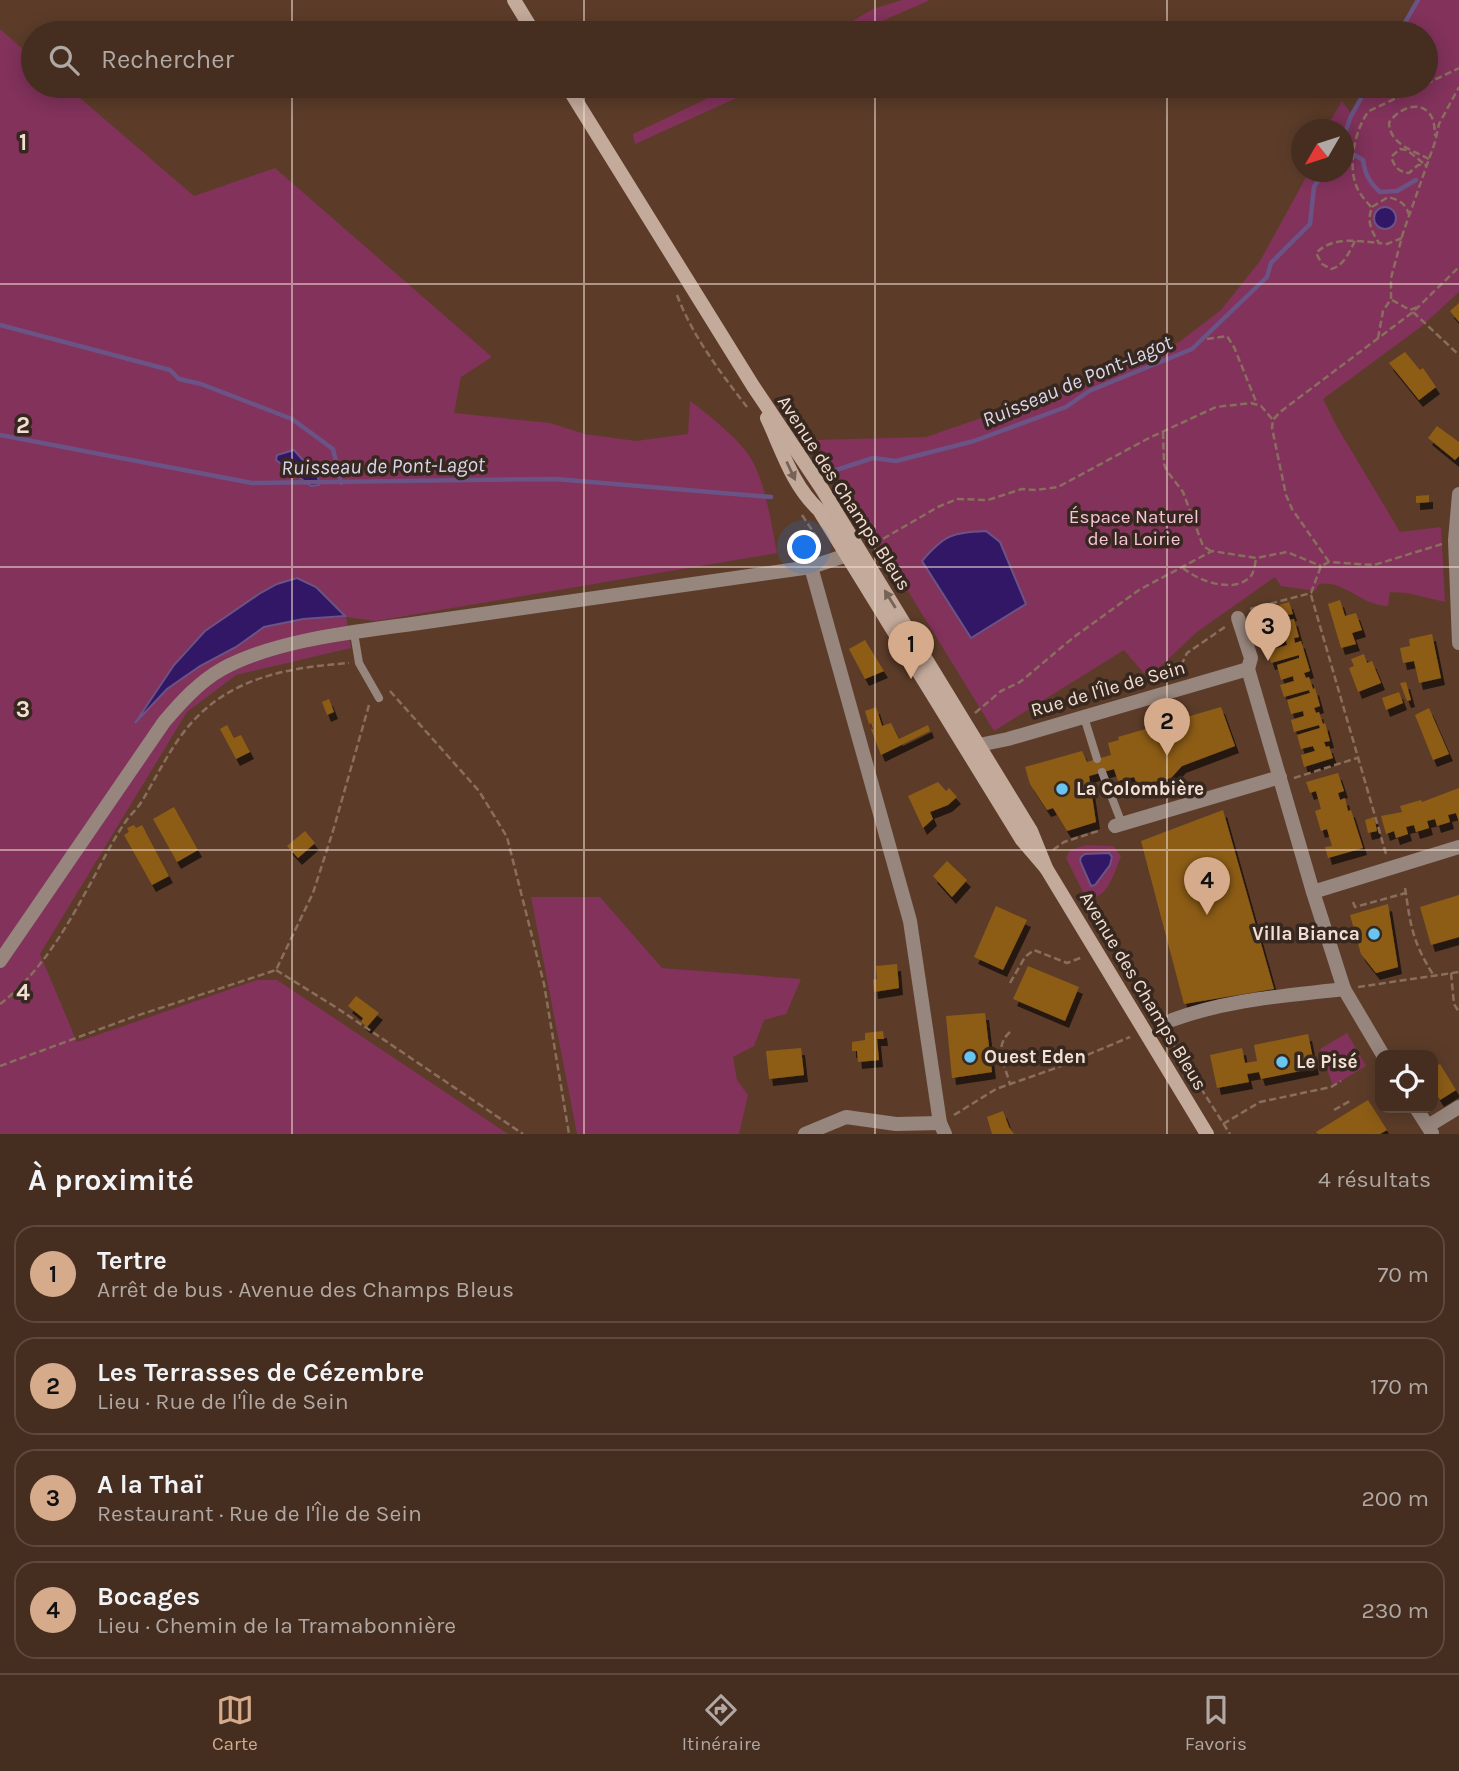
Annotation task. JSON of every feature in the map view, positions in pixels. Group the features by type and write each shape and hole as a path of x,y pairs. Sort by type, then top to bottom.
{"main road":[{"path":"514,0 527,21"},
{"name":"Avenue des Champs Bleus","path":"574,98 753,386 792,442 954,728 1022,840 1046,868"},
{"name":"Avenue des Champs Bleus","path":"852,551 979,745 1031,831 1046,868 1207,1134"},
{"name":"Avenue des Champs Bleus","path":"954,728 962,732 972,750 979,745"}],"street":[{"path":"1459,494 1455,540 1459,643"},
{"path":"0,961 164,722 191,692 222,669 268,650 354,633 586,597 811,567 852,551"},
{"path":"805,1134 846,1117 943,1129 910,921 811,567"},
{"path":"1238,618 1251,658 1248,669 1287,778 1313,892 1344,989 1380,1050"},
{"name":"Rue de l'Île de Sein","path":"979,745 1008,739 1248,669"},
{"path":"1119,825 1287,778"},
{"path":"1313,892 1459,848"},
{"path":"1172,1020 1206,1008 1265,997 1344,989"},
{"path":"1419,1113 1430,1130 1459,1107"}],"lane":[{"path":"354,633 359,663 379,698"},
{"path":"1084,717 1097,759"},
{"path":"1102,772 1119,825"}],"path":[{"path":"1438,78 1459,68"},
{"path":"1378,339 1383,311 1391,299 1391,278 1425,164 1435,142 1439,124 1459,88"},
{"path":"1372,208 1357,188 1352,166 1358,130 1369,111 1396,98"},
{"path":"1429,159 1396,141 1390,132 1389,124 1394,116 1408,107 1428,111 1435,127 1435,142"},
{"path":"1400,149 1407,150 1425,164 1409,173 1402,172 1391,157 1400,149"},
{"path":"1380,243 1369,223 1372,208 1388,197 1402,202 1409,215"},
{"path":"1355,241 1343,263 1336,268 1331,269 1318,259 1316,253 1322,247 1338,241 1355,241 1387,244 1402,238"},
{"path":"1329,562 1289,502 1272,428 1273,420 1413,312 1459,267"},
{"path":"677,293 685,315 712,360 752,413"},
{"path":"1391,299 1410,310 1420,306"},
{"path":"1413,312 1459,355"},
{"path":"1207,339 1227,336 1257,404"},
{"path":"801,514 816,537 852,551 877,543 938,506 957,499 988,500 1022,489 1036,491 1058,487 1149,438 1216,407 1239,403 1257,404 1273,420"},
{"path":"1163,432 1164,464 1183,492 1203,546 1212,551 1256,558 1287,552 1321,566"},
{"path":"1386,854 1311,593 1321,566 1329,562 1374,565 1455,540"},
{"path":"971,716 1001,691 1020,682 1139,590 1212,551"},
{"path":"1183,568 1190,574 1213,583 1236,584 1248,579 1256,558"},
{"path":"1183,687 1178,672 1187,653 1254,607 1311,593"},
{"path":"0,1004 24,980 68,925 125,822 141,803 182,735 201,712 227,694 276,672 310,666 359,663"},
{"path":"0,1066 133,1017 276,970 313,893 373,688 388,690 395,695 479,791 508,837 544,985 569,1134"},
{"path":"1287,778 1358,758"},
{"path":"1052,850 1064,842 1119,825"},
{"path":"1405,888 1410,928 1418,951 1434,976"},
{"path":"1353,902 1355,907 1406,893"},
{"path":"1010,983 1025,957 1034,950 1067,963 1083,957"},
{"path":"276,970 523,1134"},
{"path":"1344,989 1459,972"},
{"path":"1451,973 1454,1004 1459,1012"},
{"path":"943,1129 996,1089 1056,1068 1145,1031"},
{"path":"1010,1032 1001,1042 1000,1050 1010,1084"},
{"path":"1223,1124 1260,1102 1331,1087 1341,1081"},
{"path":"1334,1110 1350,1101"}],"green space":[{"path":"902,0 930,0 882,21 852,21 873,9"},
{"name":"Éspace Naturel de la Loirie","path":"1418,0 1459,0 1459,292 1422,326 1323,399 1400,532 1441,527 1445,602 1390,592 1388,606 1378,605 1334,585 1318,585 1315,591 1281,586 1275,577 1197,632 1148,678 1124,650 994,731 815,440 926,437 1068,388 1179,342 1221,310 1260,261 1303,182 1354,182 1354,119 1331,119 1342,101 1353,116 1362,98 1438,98 1438,21 1406,21"},
{"path":"0,29 21,47 21,98 80,98 194,196 275,168 492,357 461,377 454,413 550,423 585,434 636,441 688,434 690,401 734,438 753,462 765,495 777,553 376,621 346,617 351,648 236,675 187,712 40,954 77,1042 257,980 277,980 508,1134 0,1134","holes":["277,584 344,617 303,619 264,627 236,647 200,666 167,689 138,720 186,650 205,631"]},
{"path":"708,98 737,98 635,144 633,134"},
{"path":"1086,845 1113,846 1121,856 1106,889 1087,900 1066,858 1070,850"},
{"path":"531,897 600,897 662,968 801,979 786,1014 764,1020 754,1046 733,1057 737,1080 748,1095 739,1134 577,1134"},
{"path":"1347,1033 1366,1066 1333,1086 1320,1049"}],"shaded area":[{"path":"1385,207 1395,214 1396,218 1389,228 1385,229 1375,222 1374,218 1381,208"},
{"path":"294,450 318,477 319,485 311,486 276,460 277,455"},
{"path":"986,531 1000,542 1026,604 971,638 922,561 943,540 957,534"},
{"path":"297,578 316,587 345,616 303,619 264,627 167,689 135,723 174,665 205,631 259,594 277,584"},
{"path":"1109,853 1112,857 1110,865 1095,885 1091,886 1080,861 1081,857 1085,854"}],"building":[{"path":"1459,303 1459,322 1450,311"},
{"path":"1405,352 1420,370 1423,368 1436,387 1419,400 1389,363"},
{"path":"1437,426 1459,442 1459,456 1455,460 1428,438"},
{"path":"1429,495 1429,502 1416,503 1416,496"},
{"path":"1340,600 1345,616 1356,613 1362,630 1352,633 1356,644 1341,648 1328,604"},
{"path":"1289,602 1293,614 1287,615 1288,620 1280,623 1279,618 1259,624 1255,612"},
{"path":"1294,619 1299,637 1294,638 1295,643 1301,641 1310,671 1304,673 1306,678 1309,677 1313,689 1315,688 1320,706 1314,708 1316,713 1319,712 1323,724 1325,723 1330,741 1324,742 1326,747 1329,746 1333,758 1304,767 1301,755 1315,751 1313,746 1301,749 1297,735 1320,728 1319,725 1294,732 1291,720 1304,716 1303,711 1291,714 1287,700 1310,693 1309,690 1284,697 1280,685 1294,681 1293,676 1281,680 1277,665 1299,658 1299,655 1271,663 1267,651 1287,645 1286,641 1271,645 1266,631 1289,624 1288,620"},
{"path":"1432,634 1441,678 1419,683 1414,661 1403,663 1400,648 1410,646 1409,639"},
{"path":"865,640 884,671 865,679 849,649"},
{"path":"1364,654 1367,663 1372,661 1381,683 1358,692 1349,668 1354,666 1351,659"},
{"path":"1406,682 1411,700 1407,701 1400,683"},
{"path":"1399,692 1403,703 1386,710 1382,698"},
{"path":"329,699 334,712 327,715 322,702"},
{"path":"876,707 882,726 891,723 899,739 928,725 930,731 881,755 865,711"},
{"path":"1221,707 1235,746 1182,766 1171,778 1138,786 1134,777 1118,781 1114,769 1089,776 1096,822 1067,831 1053,808 1047,810 1030,784 1025,767 1082,751 1087,762 1111,755 1108,743 1119,740 1118,737"},
{"path":"1429,708 1449,754 1433,760 1415,715"},
{"path":"227,725 234,738 241,735 250,752 236,759 220,729"},
{"path":"1338,773 1344,791 1338,793 1340,800 1345,798 1348,811 1351,810 1363,848 1328,858 1325,847 1332,846 1327,829 1321,831 1315,811 1321,809 1316,791 1310,793 1306,782"},
{"path":"938,782 946,791 949,788 957,797 948,805 930,812 933,819 923,828 908,796"},
{"path":"1459,788 1459,822 1456,813 1448,815 1450,822 1437,826 1435,819 1427,821 1429,828 1416,832 1414,825 1406,827 1408,834 1396,838 1394,831 1386,834 1381,816 1402,812 1400,806 1421,800 1422,802"},
{"path":"174,807 198,850 177,862 153,819"},
{"path":"1223,810 1274,989 1184,1004 1141,841"},
{"path":"1374,817 1377,831 1368,833 1365,820"},
{"path":"134,825 136,828 142,825 169,876 152,885 124,835 129,832 127,828"},
{"path":"305,831 315,843 298,858 287,846"},
{"path":"947,861 967,880 952,897 933,876"},
{"path":"1459,895 1459,937 1431,945 1420,907"},
{"name":"Villa Bianca","path":"1388,904 1398,967 1376,973 1361,954 1350,915"},
{"path":"996,906 1027,920 1003,970 974,957"},
{"path":"897,964 899,988 874,992 876,966"},
{"name":"Ouest Eden","path":"1028,966 1079,987 1065,1021 1013,999"},
{"path":"356,996 379,1013 367,1027 361,1022 363,1018 348,1006"},
{"name":"Ouest Eden","path":"985,1013 992,1072 952,1078 946,1016"},
{"path":"883,1031 884,1039 877,1039 879,1060 858,1062 857,1051 852,1051 852,1042 865,1040 865,1033"},
{"name":"Le Pisé","path":"1308,1034 1315,1068 1261,1079 1259,1072 1247,1074 1249,1082 1217,1088 1210,1055 1242,1048 1245,1063 1257,1061 1254,1045"},
{"path":"801,1048 804,1075 769,1079 766,1051"},
{"path":"1440,1064 1456,1090 1440,1100 1438,1097"},
{"name":"Le Pisé","path":"1368,1100 1387,1130 1380,1134 1316,1132"},
{"path":"1003,1111 1014,1134 992,1134 987,1117"}],"waterway":[{"name":"Ruisseau de Pont-Lagot","path":"1406,21 1418,0"},
{"name":"Ruisseau de Pont-Lagot","path":"1350,119 1361,98"},
{"path":"1354,155 1363,160 1368,178 1380,192 1397,191 1416,180"},
{"name":"Ruisseau de Pont-Lagot","path":"833,471 873,458 896,461 974,441 1066,407 1089,391 1192,349 1267,277 1271,263 1310,224 1314,187 1317,182"},
{"path":"0,325 170,370 179,379 201,384 292,419 333,449 341,483"},
{"name":"Ruisseau de Pont-Lagot","path":"0,435 252,483 555,479 771,497"}],"place":[{"name":"A la Thaï","path":"1268,661"},
{"name":"Tertre","path":"911,679"},
{"name":"Les Terrasses de Cézembre","path":"1167,756"},
{"name":"La Colombière","path":"1062,789"},
{"name":"Bocages","path":"1207,915"},
{"name":"Villa Bianca","path":"1374,934"},
{"name":"Ouest Eden","path":"970,1057"},
{"name":"Le Pisé","path":"1282,1062"}]}
